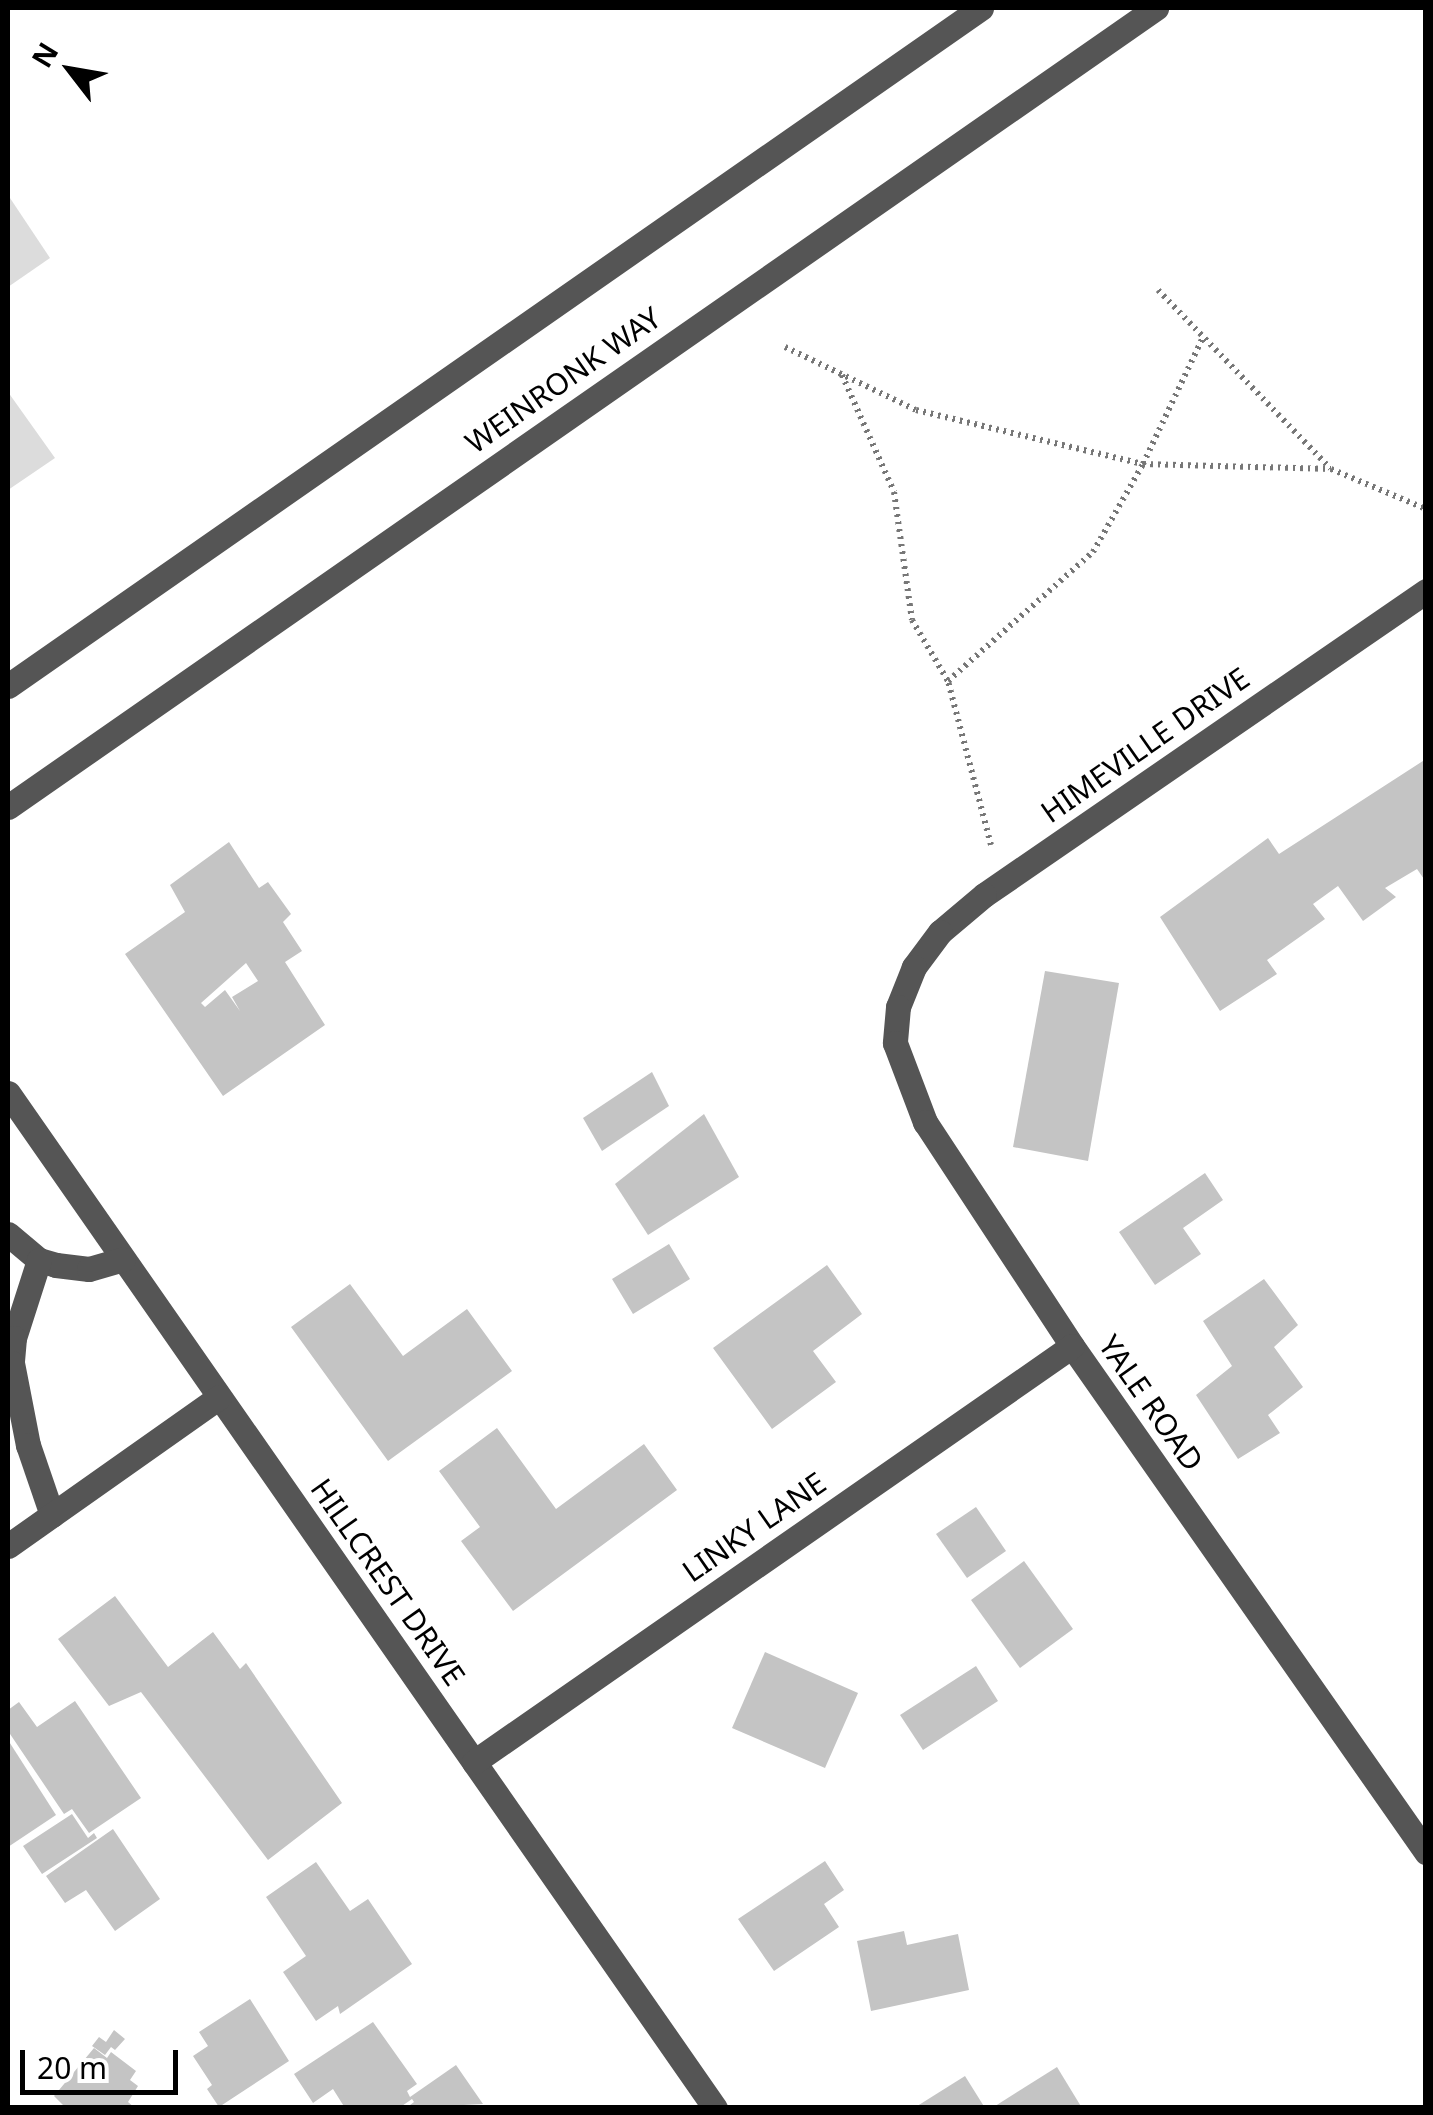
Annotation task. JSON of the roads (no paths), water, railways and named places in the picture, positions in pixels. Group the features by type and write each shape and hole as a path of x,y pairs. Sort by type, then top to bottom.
{"street":[{"path":"8,686 981,8"},
{"name":"WEINRONK WAY","path":"8,806 1156,8"},
{"name":"HIMEVILLE DRIVE","path":"914,967 940,932 984,896 1426,590"},
{"name":"YALE ROAD","path":"914,967 898,1007 895,1043 925,1122 1072,1346 1426,1852"},
{"name":"HILLCREST DRIVE","path":"8,1093 715,2108"},
{"path":"8,1234 39,1260 88,1269 123,1259"},
{"path":"39,1260 18,1323 12,1363 28,1444 52,1515"},
{"name":"LINKY LANE","path":"474,1762 1072,1346"},
{"path":"8,1546 219,1397"}]}
